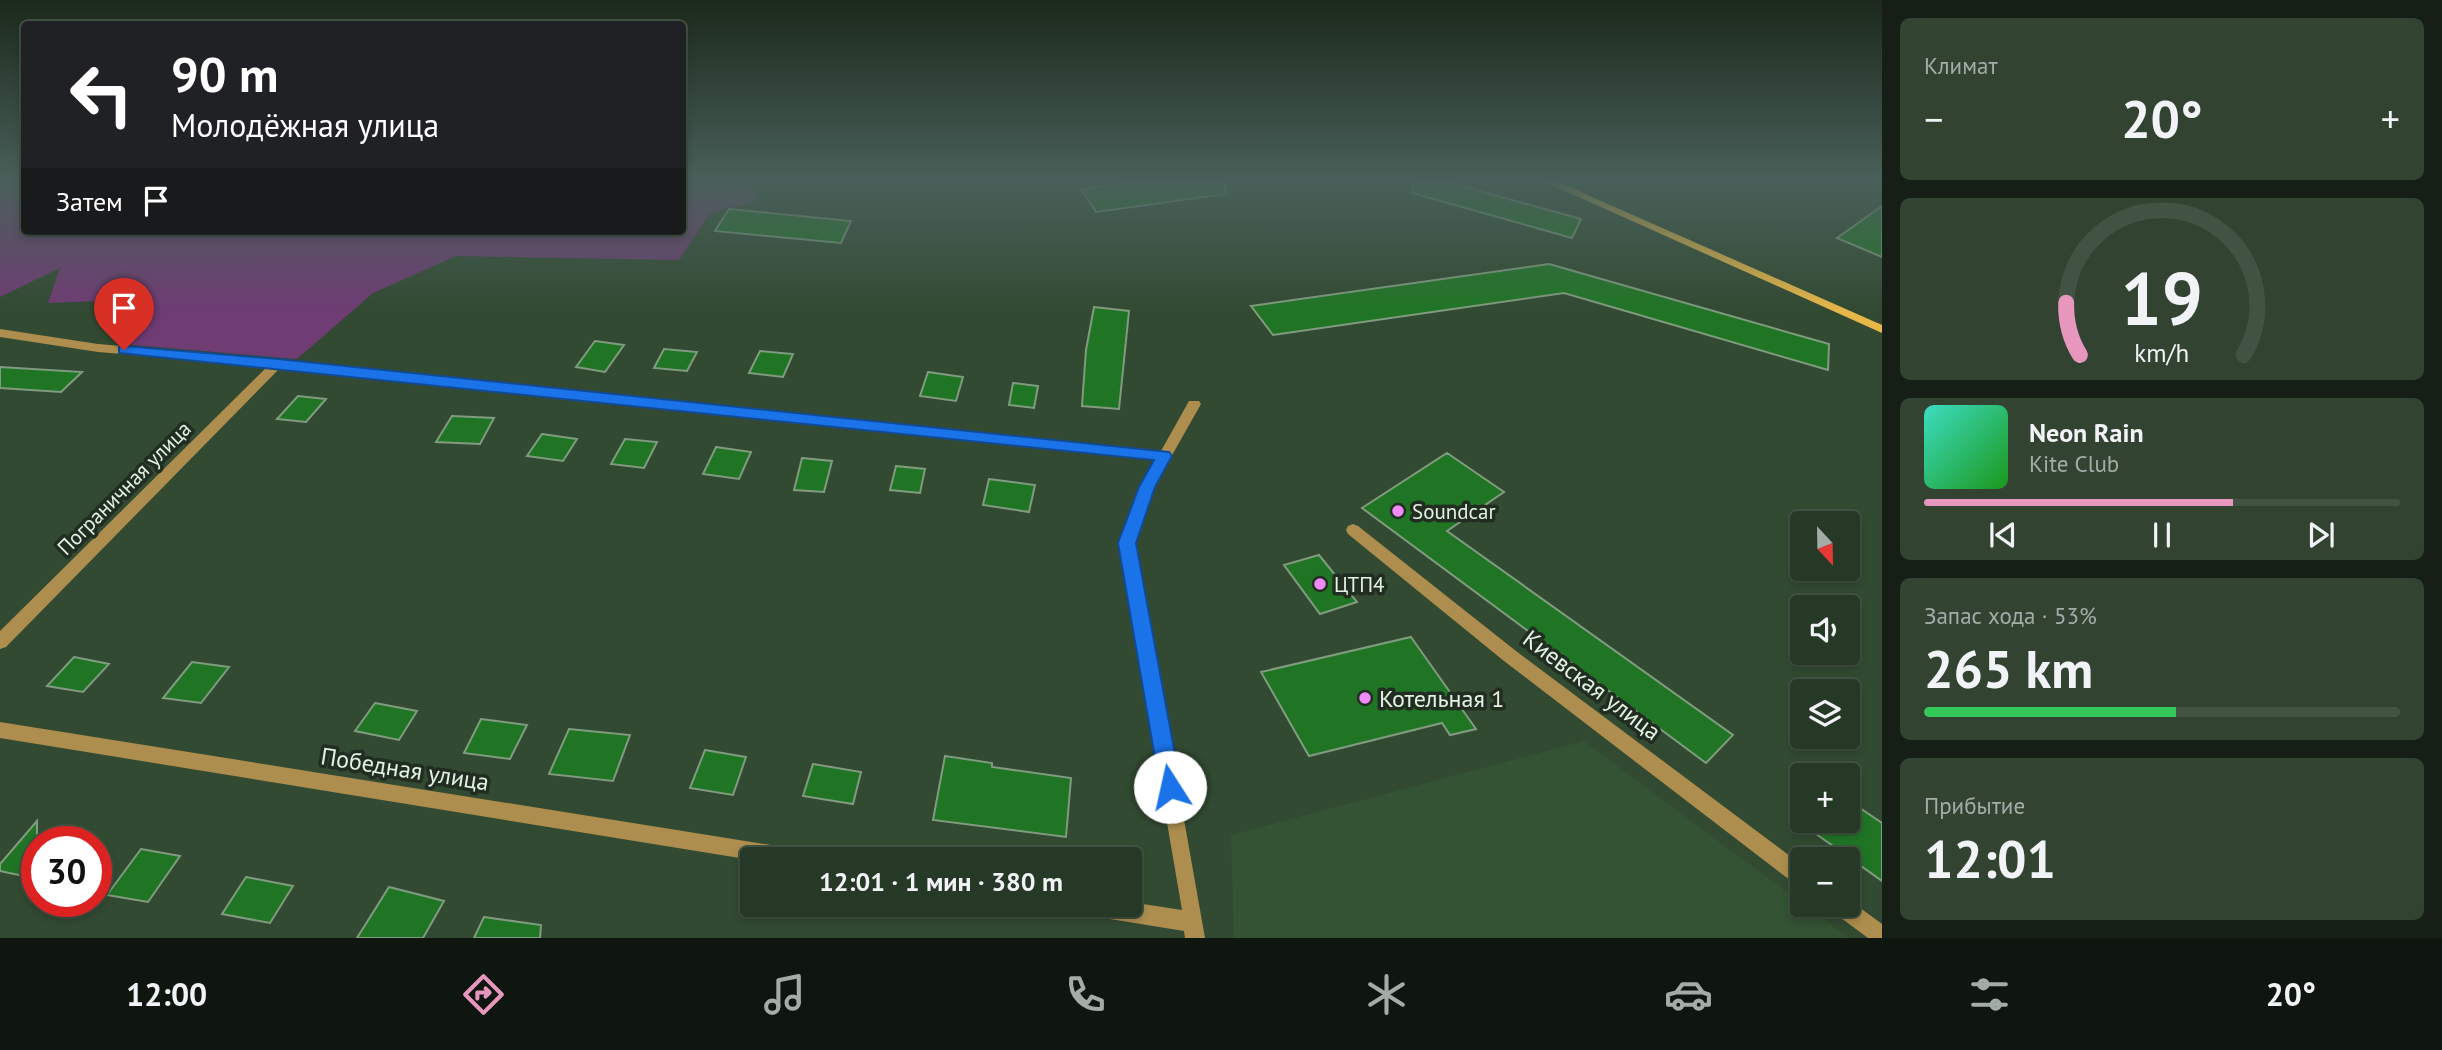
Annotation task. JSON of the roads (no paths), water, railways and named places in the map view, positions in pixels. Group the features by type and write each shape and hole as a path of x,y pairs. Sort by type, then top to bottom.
{"main road":[{"path":"1647,225 1882,329"}],"street":[{"path":"0,333 98,348 278,363 1164,456"},
{"name":"Пограничная улица","path":"0,642 278,363"},
{"path":"1137,917 1194,930 1127,543 1147,487 1194,404"},
{"name":"Киевская улица","path":"1353,530 1510,656 1790,868"},
{"name":"Победная улица","path":"0,730 740,849"},
{"path":"1856,917 1882,936"}],"place":[{"name":"Soundcar","path":"1398,511"},
{"name":"ЦТП4","path":"1320,584"},
{"name":"Котельная 1","path":"1365,698"}]}
